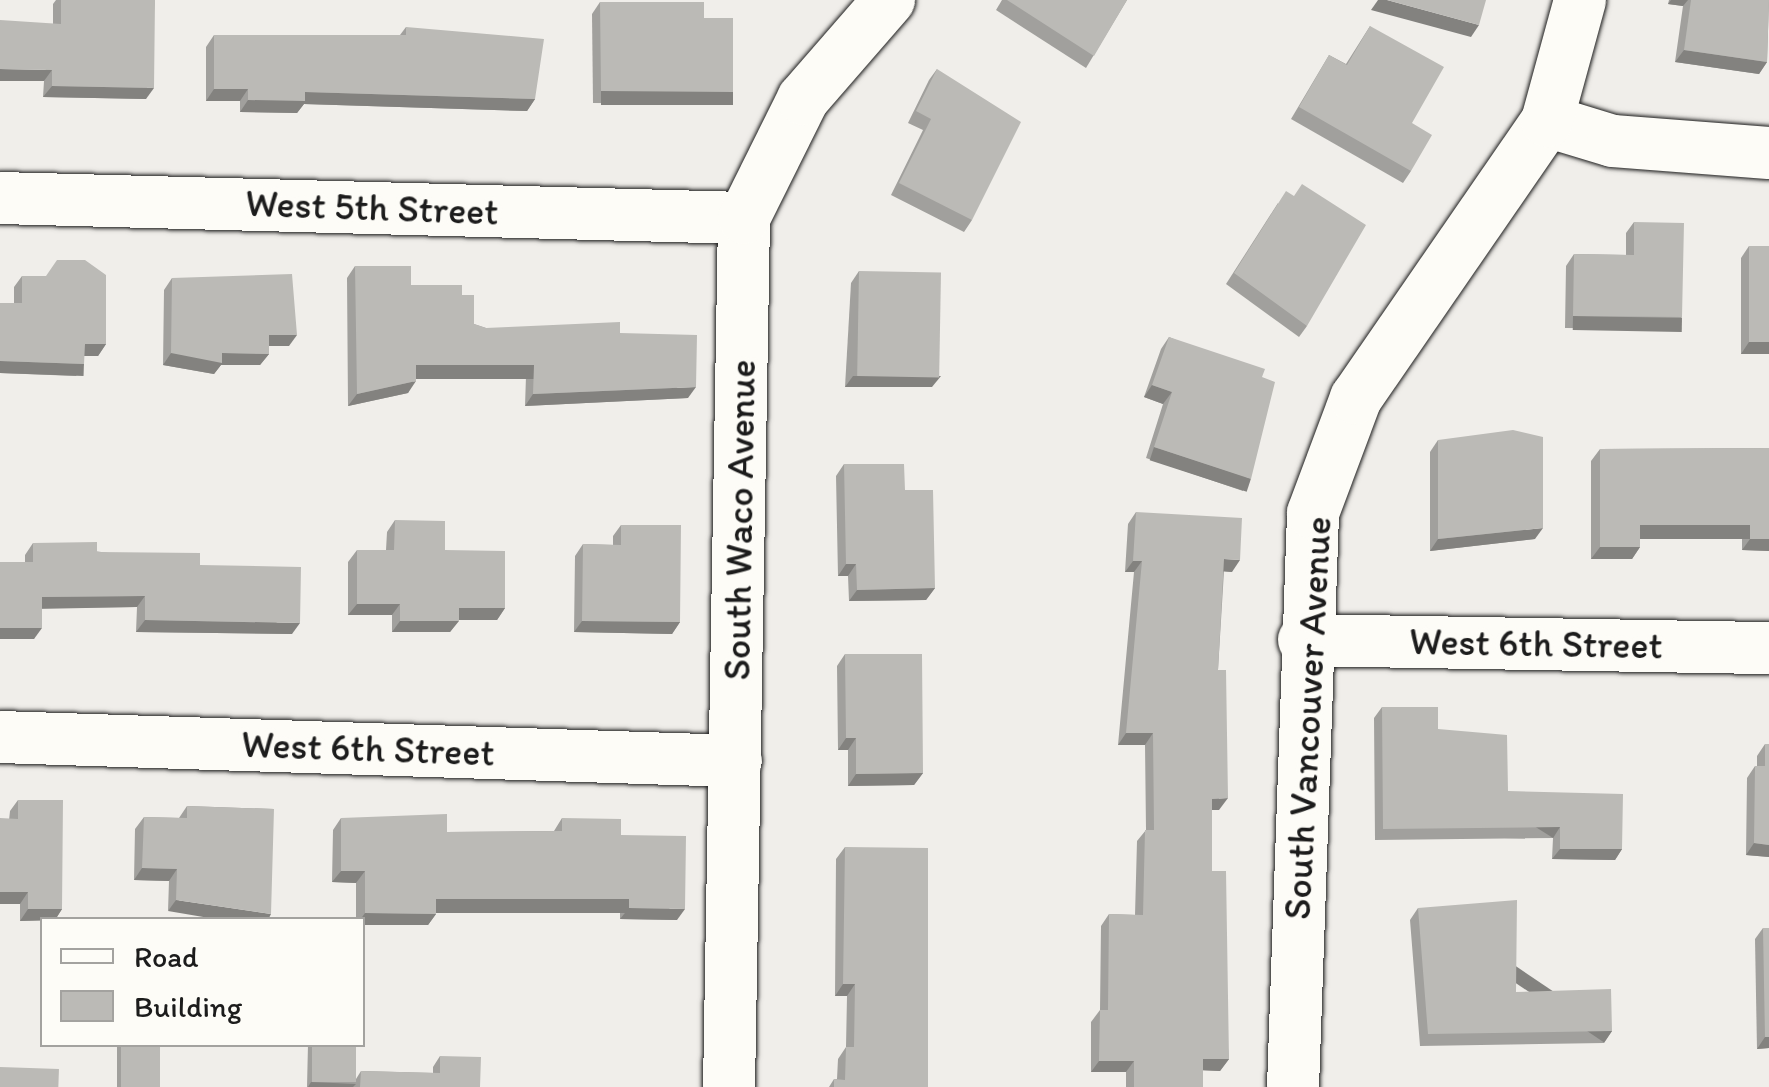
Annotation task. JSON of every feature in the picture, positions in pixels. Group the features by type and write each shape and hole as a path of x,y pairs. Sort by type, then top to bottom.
{"street":[{"name":"South Waco Avenue","path":"729,1087 744,218 803,98 890,0"},
{"name":"South Vancouver Avenue","path":"1293,1087 1304,640 1314,513 1356,398 1547,121 1580,0"},
{"path":"1547,121 1613,141 1769,153"},
{"name":"West 5th Street","path":"0,198 744,218"},
{"name":"West 6th Street","path":"1304,640 1769,648"},
{"name":"West 6th Street","path":"0,738 736,760"}],"building":[{"path":"61,0 155,0 154,88 52,86 52,70 0,69 0,20 61,24"},
{"path":"1007,0 1127,0 1094,56"},
{"path":"1387,0 1486,0 1479,25"},
{"path":"1691,0 1769,0 1767,62 1684,50"},
{"path":"600,2 704,2 704,18 733,18 733,92 601,91"},
{"path":"1370,26 1444,67 1412,123 1432,135 1411,171 1299,107 1329,55 1347,65"},
{"path":"406,27 544,39 535,99 305,92 305,101 248,100 248,89 214,89 214,35 406,35"},
{"path":"937,69 1021,122 972,220 899,183 931,119 916,111"},
{"path":"1302,184 1366,225 1307,326 1234,273 1286,191 1294,196"},
{"path":"1634,222 1684,223 1682,317 1573,316 1574,254 1634,255"},
{"path":"1749,246 1769,246 1769,342 1749,342"},
{"path":"57,260 85,260 106,275 106,344 85,344 84,364 0,361 0,303 22,303 22,276 46,276"},
{"path":"355,266 411,266 411,285 462,285 462,295 474,295 474,324 486,328 620,322 620,333 697,335 696,387 533,394 534,365 416,365 416,381 357,394"},
{"path":"859,271 941,272 939,377 857,376"},
{"path":"292,274 297,335 269,335 269,354 222,353 222,363 171,353 172,278"},
{"path":"1169,337 1265,369 1262,377 1275,382 1251,479 1154,447 1172,392 1152,385"},
{"path":"1513,430 1543,437 1543,528 1438,539 1438,440"},
{"path":"1769,448 1769,539 1750,539 1750,525 1640,525 1640,547 1600,547 1600,449"},
{"path":"844,464 904,464 905,490 933,490 935,588 857,590 856,564 846,564"},
{"path":"1136,512 1242,518 1240,560 1224,559 1218,670 1226,670 1228,798 1212,799 1212,871 1226,871 1229,1059 1203,1059 1203,1087 1134,1087 1134,1061 1099,1061 1100,1010 1108,1010 1109,914 1143,915 1145,830 1154,830 1153,733 1126,733 1142,561 1133,561"},
{"path":"395,520 445,521 445,550 505,551 505,608 459,608 459,621 400,621 400,604 357,604 357,550 394,550"},
{"path":"621,525 681,525 680,622 582,621 583,544 621,545"},
{"path":"97,542 97,552 200,553 200,565 301,567 300,623 145,620 145,596 42,597 42,628 0,628 0,562 33,562 33,543"},
{"path":"845,654 922,654 923,773 856,774 856,738 846,738"},
{"path":"1382,707 1438,707 1438,729 1507,735 1508,791 1623,794 1622,849 1560,849 1560,827 1383,829"},
{"path":"1765,744 1769,744 1769,845 1754,843 1755,766 1765,766"},
{"path":"18,800 63,800 62,909 28,909 28,892 0,892 0,818 18,819"},
{"path":"187,806 274,809 271,914 176,900 177,869 142,868 144,817 187,818"},
{"path":"447,814 447,832 562,831 562,818 621,819 621,835 686,836 685,909 629,908 629,899 436,899 436,914 365,913 365,871 341,871 341,818"},
{"path":"845,847 928,848 928,1087 834,1087 834,1079 845,1080 846,1047 854,1047 855,984 843,984"},
{"path":"1517,900 1516,992 1611,989 1612,1031 1428,1034 1418,908"},
{"path":"1763,928 1769,928 1769,1037 1765,1037"},
{"path":"121,1047 160,1047 160,1087 121,1087"},
{"path":"312,1047 356,1047 356,1082 312,1082"},
{"path":"440,1056 481,1057 480,1087 360,1087 361,1071 440,1073"},
{"path":"0,1067 59,1069 58,1087 0,1087"}]}
